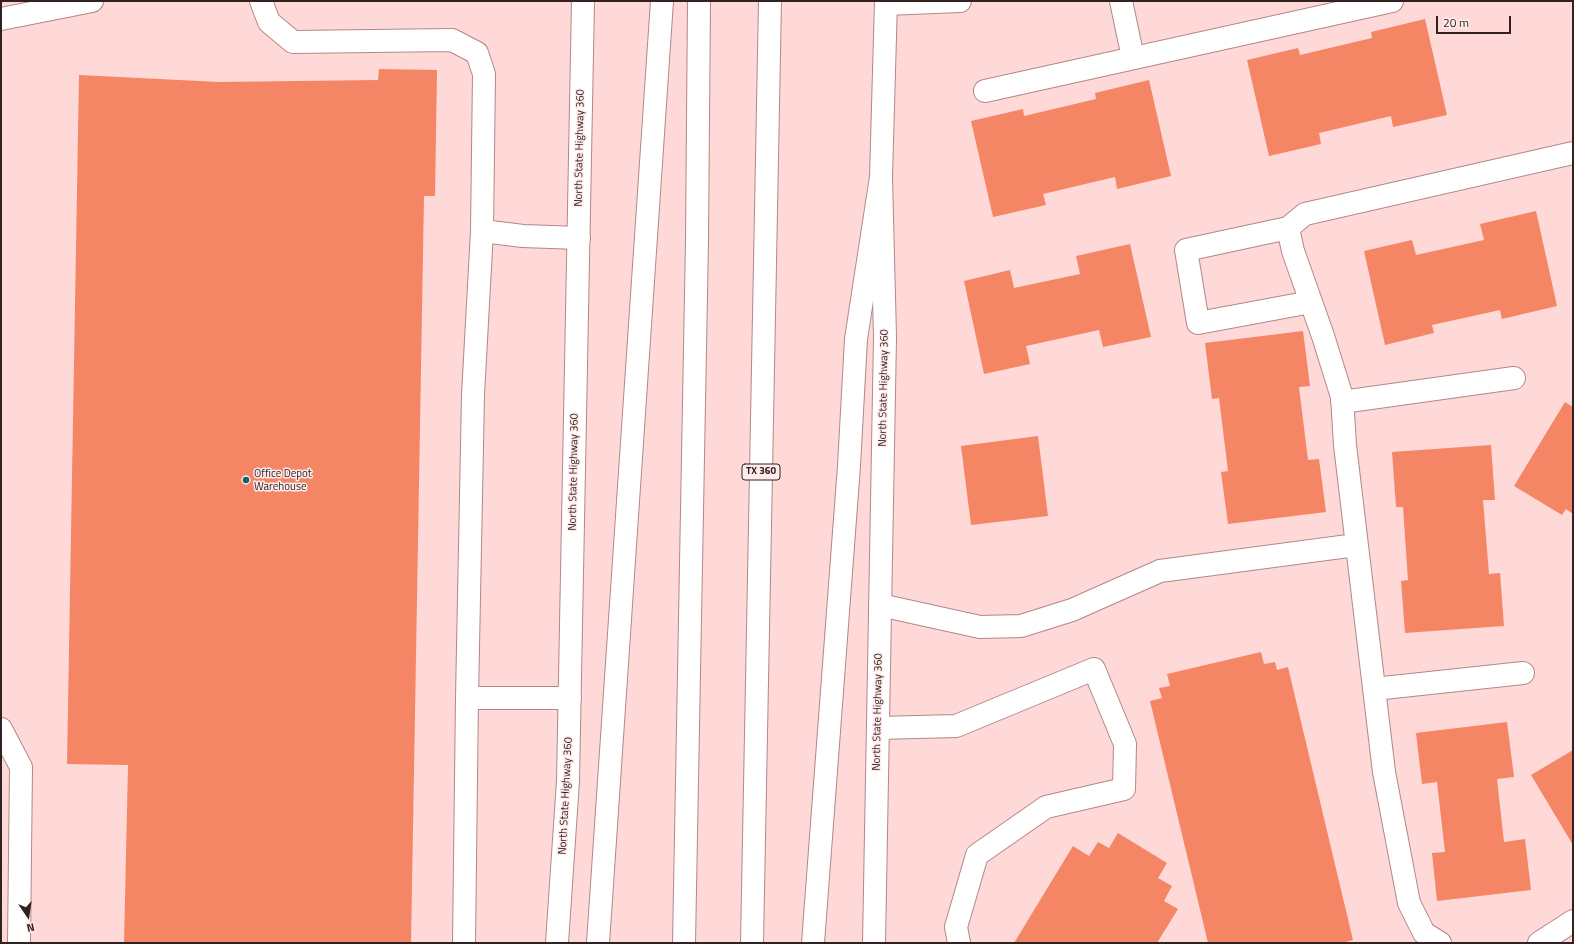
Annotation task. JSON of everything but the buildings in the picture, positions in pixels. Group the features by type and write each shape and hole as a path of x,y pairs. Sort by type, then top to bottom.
{"main road":[{"path":"1,19 51,5 92,1"},
{"path":"261,1 269,22 293,42 452,40 477,53 484,74 482,231 473,395 464,943"},
{"name":"North State Highway 360","path":"557,943 568,781 583,1"},
{"path":"598,943 662,1"},
{"path":"684,943 697,248 699,1"},
{"name":"TX 360","path":"752,943 770,1"},
{"path":"886,2 960,1"},
{"path":"1121,1 1133,58"},
{"path":"985,91 1392,1"},
{"name":"North State Highway 360","path":"874,943 885,337 881,177 886,2"},
{"path":"1311,302 1198,323 1186,250 1288,228 1305,214 1573,153"},
{"path":"813,943 849,466 856,340 881,177"},
{"path":"1288,228 1293,251 1323,336 1342,402 1345,445 1356,544 1384,772 1409,903 1424,933 1440,943"},
{"path":"482,231 523,236 579,238"},
{"path":"1342,402 1514,378"},
{"path":"880,605 980,627 1021,626 1072,610 1160,571 1356,544"},
{"path":"878,728 956,726 1094,668 1125,744 1124,789 1046,807 977,855 956,927 960,943"},
{"path":"1374,689 1523,673"},
{"path":"467,698 570,698"},
{"path":"1,729 21,767 19,943"},
{"path":"1539,943 1573,921"}],"place":[{"name":"Office Depot Warehouse","path":"246,480"}]}
